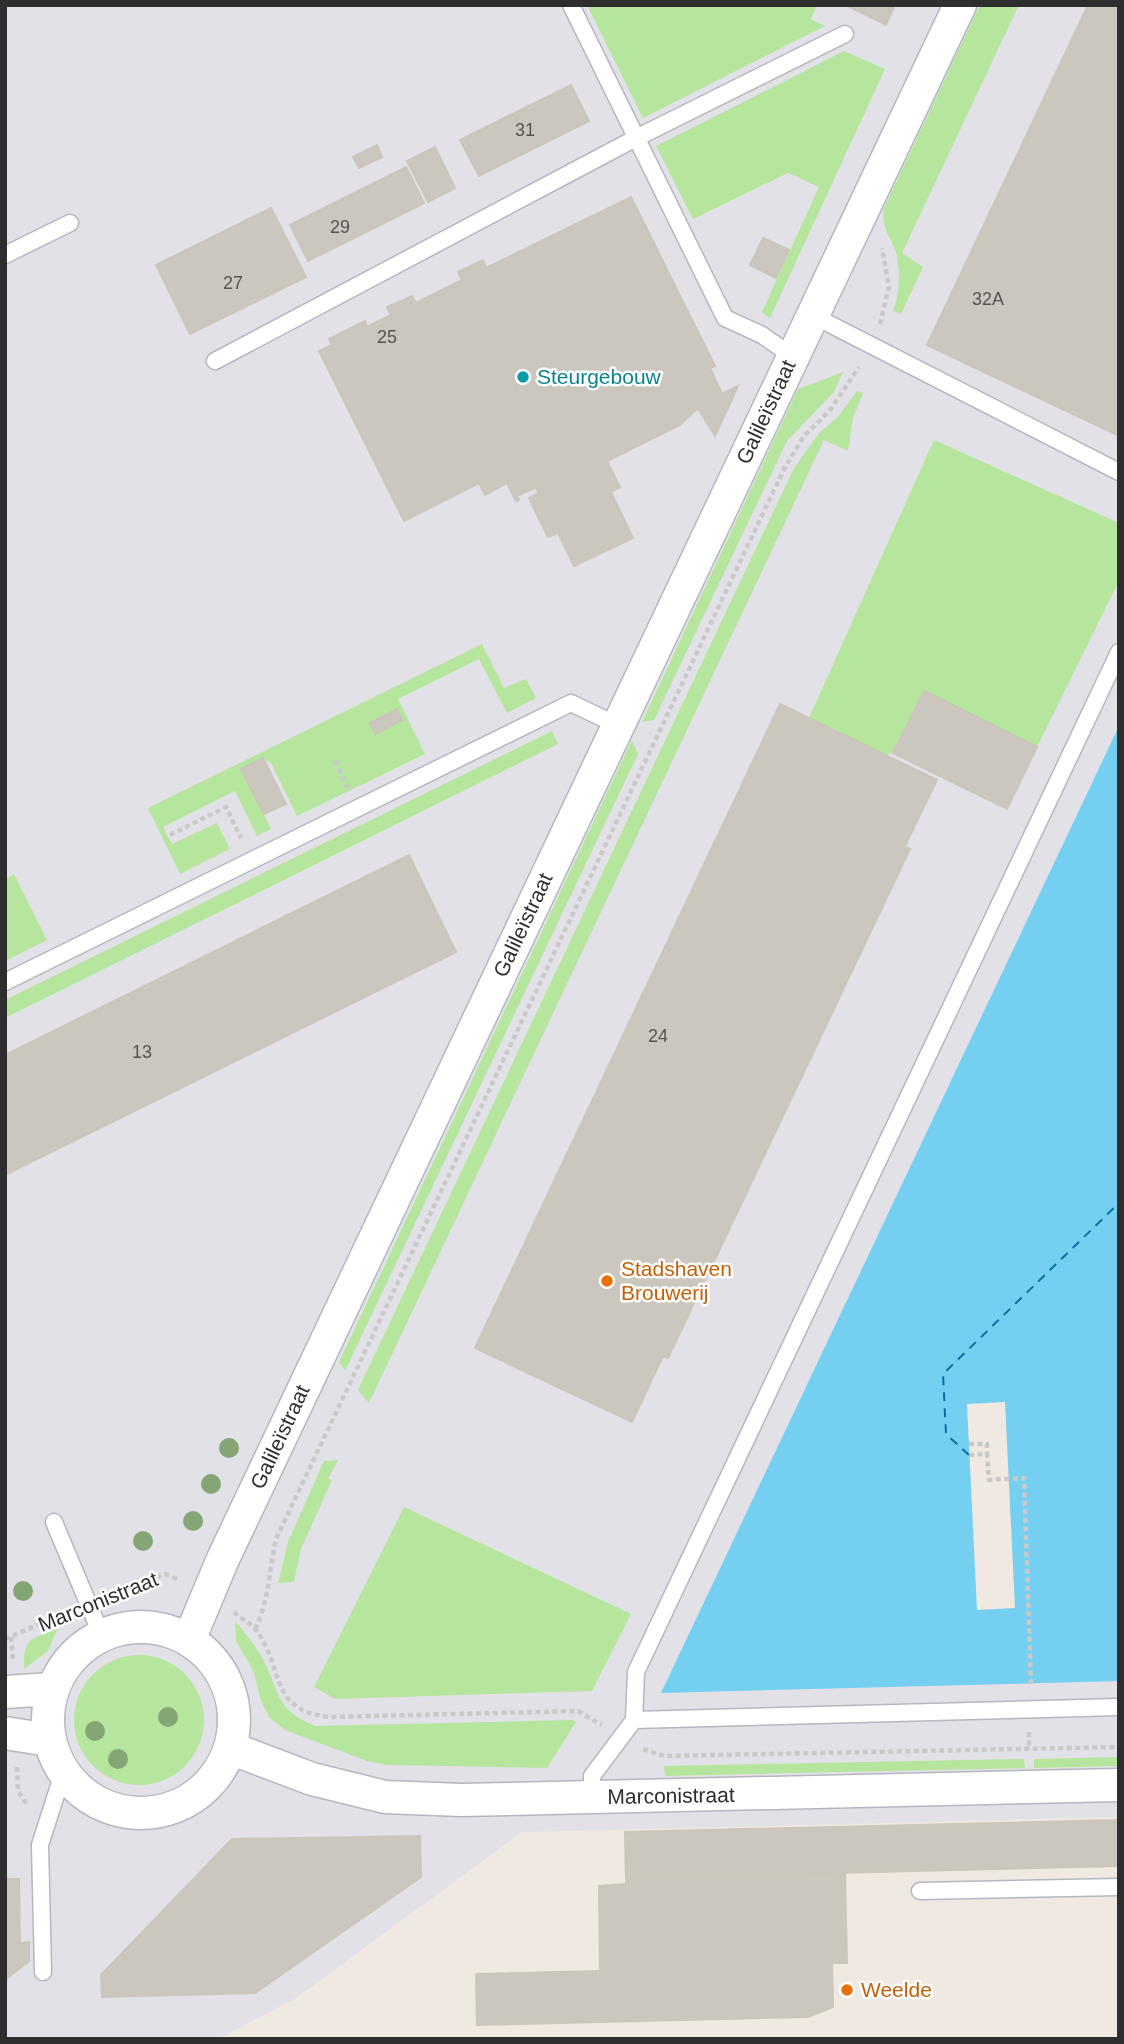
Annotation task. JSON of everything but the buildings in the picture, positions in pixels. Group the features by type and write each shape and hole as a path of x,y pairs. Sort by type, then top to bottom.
{"street":[{"name":"Galileïstraat","path":"189,1640 208,1591 960,5"},
{"path":"136,1626 164,1629 189,1640 213,1660 229,1687 235,1717 230,1748 217,1775 196,1796 170,1809 140,1814 110,1809 84,1795 63,1773 49,1740 47,1714 52,1689 65,1665 101,1634 136,1626"},
{"path":"5,1692 52,1689"},
{"path":"5,1733 49,1740"},
{"name":"Marconistraat","path":"230,1748 312,1779 384,1797 461,1800 1119,1785"}],"lane":[{"path":"571,5 725,318 762,335 792,356"},
{"path":"215,361 636,138 845,34"},
{"path":"5,255 70,223"},
{"path":"812,315 1119,472"},
{"path":"592,1797 592,1776 634,1720 636,1672 1119,652"},
{"path":"5,982 570,703 617,725"},
{"path":"54,1522 101,1634"},
{"path":"634,1720 1119,1707"},
{"path":"43,1972 40,1845 63,1773"},
{"path":"920,1891 1119,1887"}],"path":[{"name":"Galileïstraat","path":"255,1629 266,1609 267,1578 276,1539 784,469 804,436 830,410 849,385 884,316 889,287 885,254 863,212"},
{"path":"335,761 350,791"},
{"path":"170,835 226,807 252,860"},
{"path":"969,1444 987,1444 989,1480 1024,1478 1031,1688"},
{"path":"970,1455 987,1454"},
{"name":"Marconistraat","path":"5,1639 164,1574 208,1591 255,1629 288,1701 309,1715 329,1717 578,1711 648,1752 664,1756 1119,1747"}],"shaded area":[{"path":"5,5 1119,5 1119,1817 522,1832 296,1998 219,2039 5,2039"}],"green space":[{"path":"587,5 817,5 811,19 825,26 643,118"},
{"path":"980,5 1019,5 902,253 923,267 901,314 893,311 899,272 895,250 885,225 884,208"},
{"path":"844,51 885,69 770,318 762,312 819,187 788,173 693,219 656,146"},
{"path":"843,372 834,392 787,441 654,720 642,722 798,389"},
{"path":"857,391 863,393 853,418 848,451 824,440 369,1403 358,1390 794,468 820,432 837,418"},
{"path":"934,440 1119,523 1119,581 1037,747 925,691 893,753 886,755 809,718"},
{"path":"482,644 504,688 526,679 536,698 507,713 479,659 398,699 425,754 297,816 271,763 263,758 242,769 271,829 257,836 235,791 163,827 172,844 217,823 230,849 180,874 148,808"},
{"path":"552,731 558,744 5,1018 5,1000"},
{"path":"632,740 638,754 345,1371 339,1362"},
{"path":"14,874 47,940 5,961 5,880"},
{"path":"338,1460 328,1479 332,1480 301,1549 294,1582 278,1583 288,1542 324,1461"},
{"path":"404,1507 631,1614 592,1691 335,1699 314,1687"},
{"path":"235,1621 261,1655 286,1707 302,1720 315,1726 576,1722 547,1768 386,1765 367,1761 285,1730 269,1717 260,1698 254,1672 236,1641"},
{"path":"58,1628 48,1651 24,1669 27,1645 35,1638"},
{"path":"139,1655 164,1660 185,1674 199,1695 204,1720 199,1745 185,1766 164,1780 139,1785 114,1780 93,1766 79,1745 74,1720 79,1695 93,1674 114,1660"},
{"path":"1119,1757 1119,1766 1034,1768 1034,1759"},
{"path":"1024,1759 1025,1768 665,1776 664,1766"}],"water":[{"path":"1119,726 1119,1681 661,1693"}],"pier":[{"path":"1005,1402 1015,1608 977,1610 967,1404"}],"ferry route":[{"path":"969,1455 946,1434 943,1374 1119,1203"}],"place":[{"name":"Steurgebouw","path":"523,377"},
{"name":"Stadshaven Brouwerij","path":"607,1281"},
{"name":"Weelde","path":"847,1990"}]}
